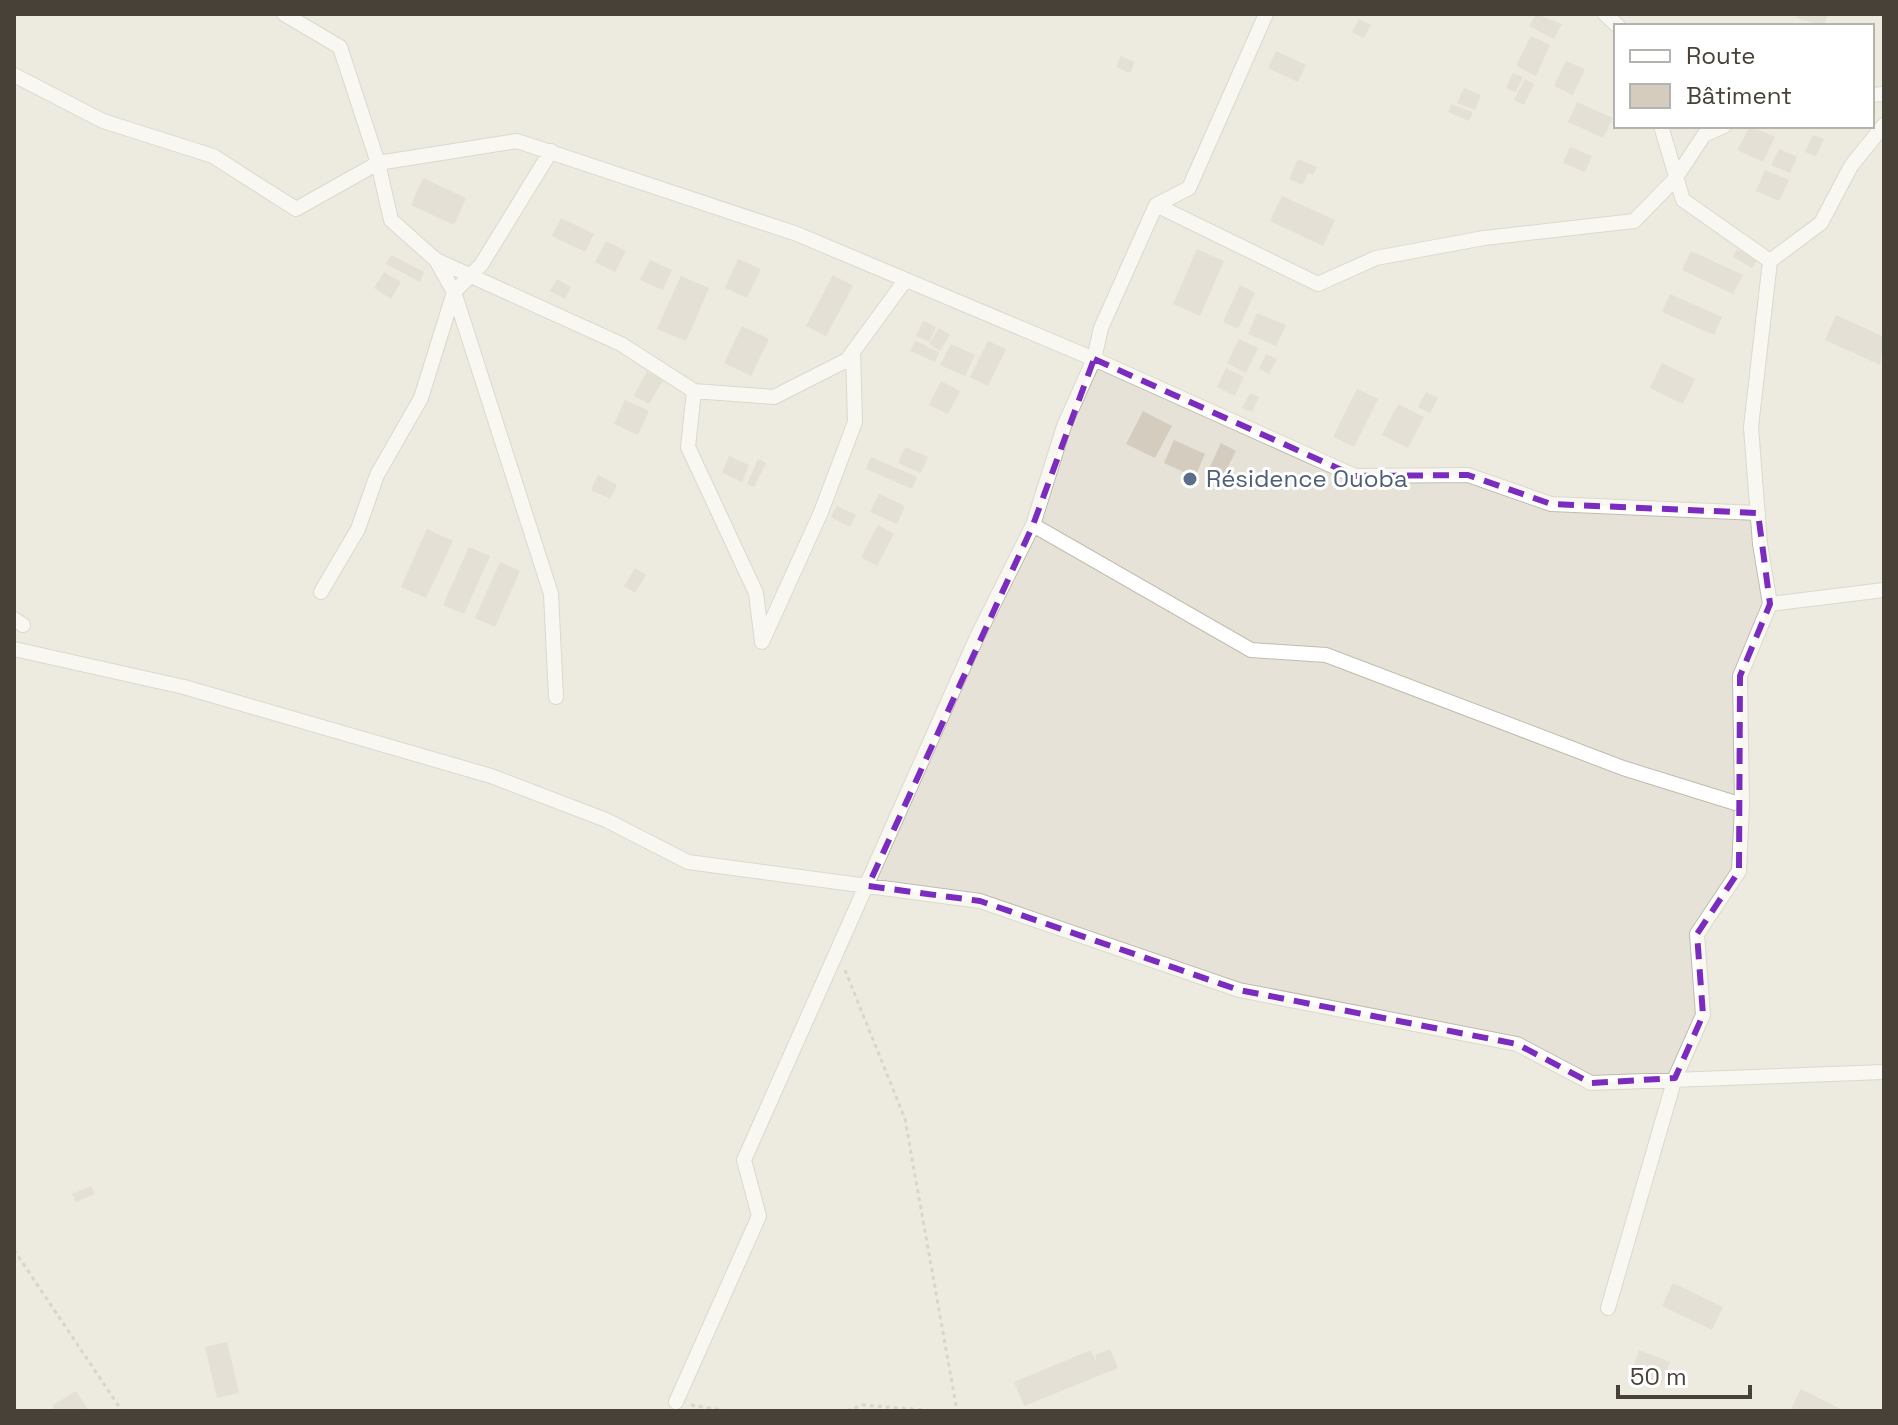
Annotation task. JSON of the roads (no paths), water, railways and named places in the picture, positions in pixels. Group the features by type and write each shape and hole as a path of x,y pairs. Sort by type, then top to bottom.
{"street":[{"path":"284,14 340,47 378,163 391,220 436,260 454,292 551,594 556,697"},
{"path":"676,1402 759,1216 744,1160 976,639 1033,525 1064,426 1094,359 1101,328 1156,205 1189,188 1266,14"},
{"path":"14,75 103,121 213,156 296,209 378,163 517,141 551,151 797,234 904,282 1094,359 1355,476 1468,475 1551,504 1758,513"},
{"path":"1608,1308 1675,1078 1703,1015 1697,934 1739,871 1742,805 1740,676 1770,604 1751,427 1770,261 1821,223 1851,166 1884,125"},
{"path":"1662,128 1683,200 1770,261"},
{"path":"1156,205 1318,284 1376,258 1484,238 1634,221 1675,179 1704,135 1720,128"},
{"path":"321,592 358,529 377,475 421,398 454,292 472,274 551,151"},
{"path":"436,260 621,344 694,391 774,397 847,360 904,282"},
{"path":"694,391 688,447 756,593 762,642 821,512 855,422 853,351"},
{"path":"1033,525 1251,650 1326,655 1623,768 1742,805"},
{"path":"1770,604 1884,590"},
{"path":"14,649 184,687 491,776 606,820 688,862 980,901 1239,990 1517,1044 1591,1083 1884,1072"}],"place":[{"name":"Résidence Ouoba","path":"1190,479"}]}
